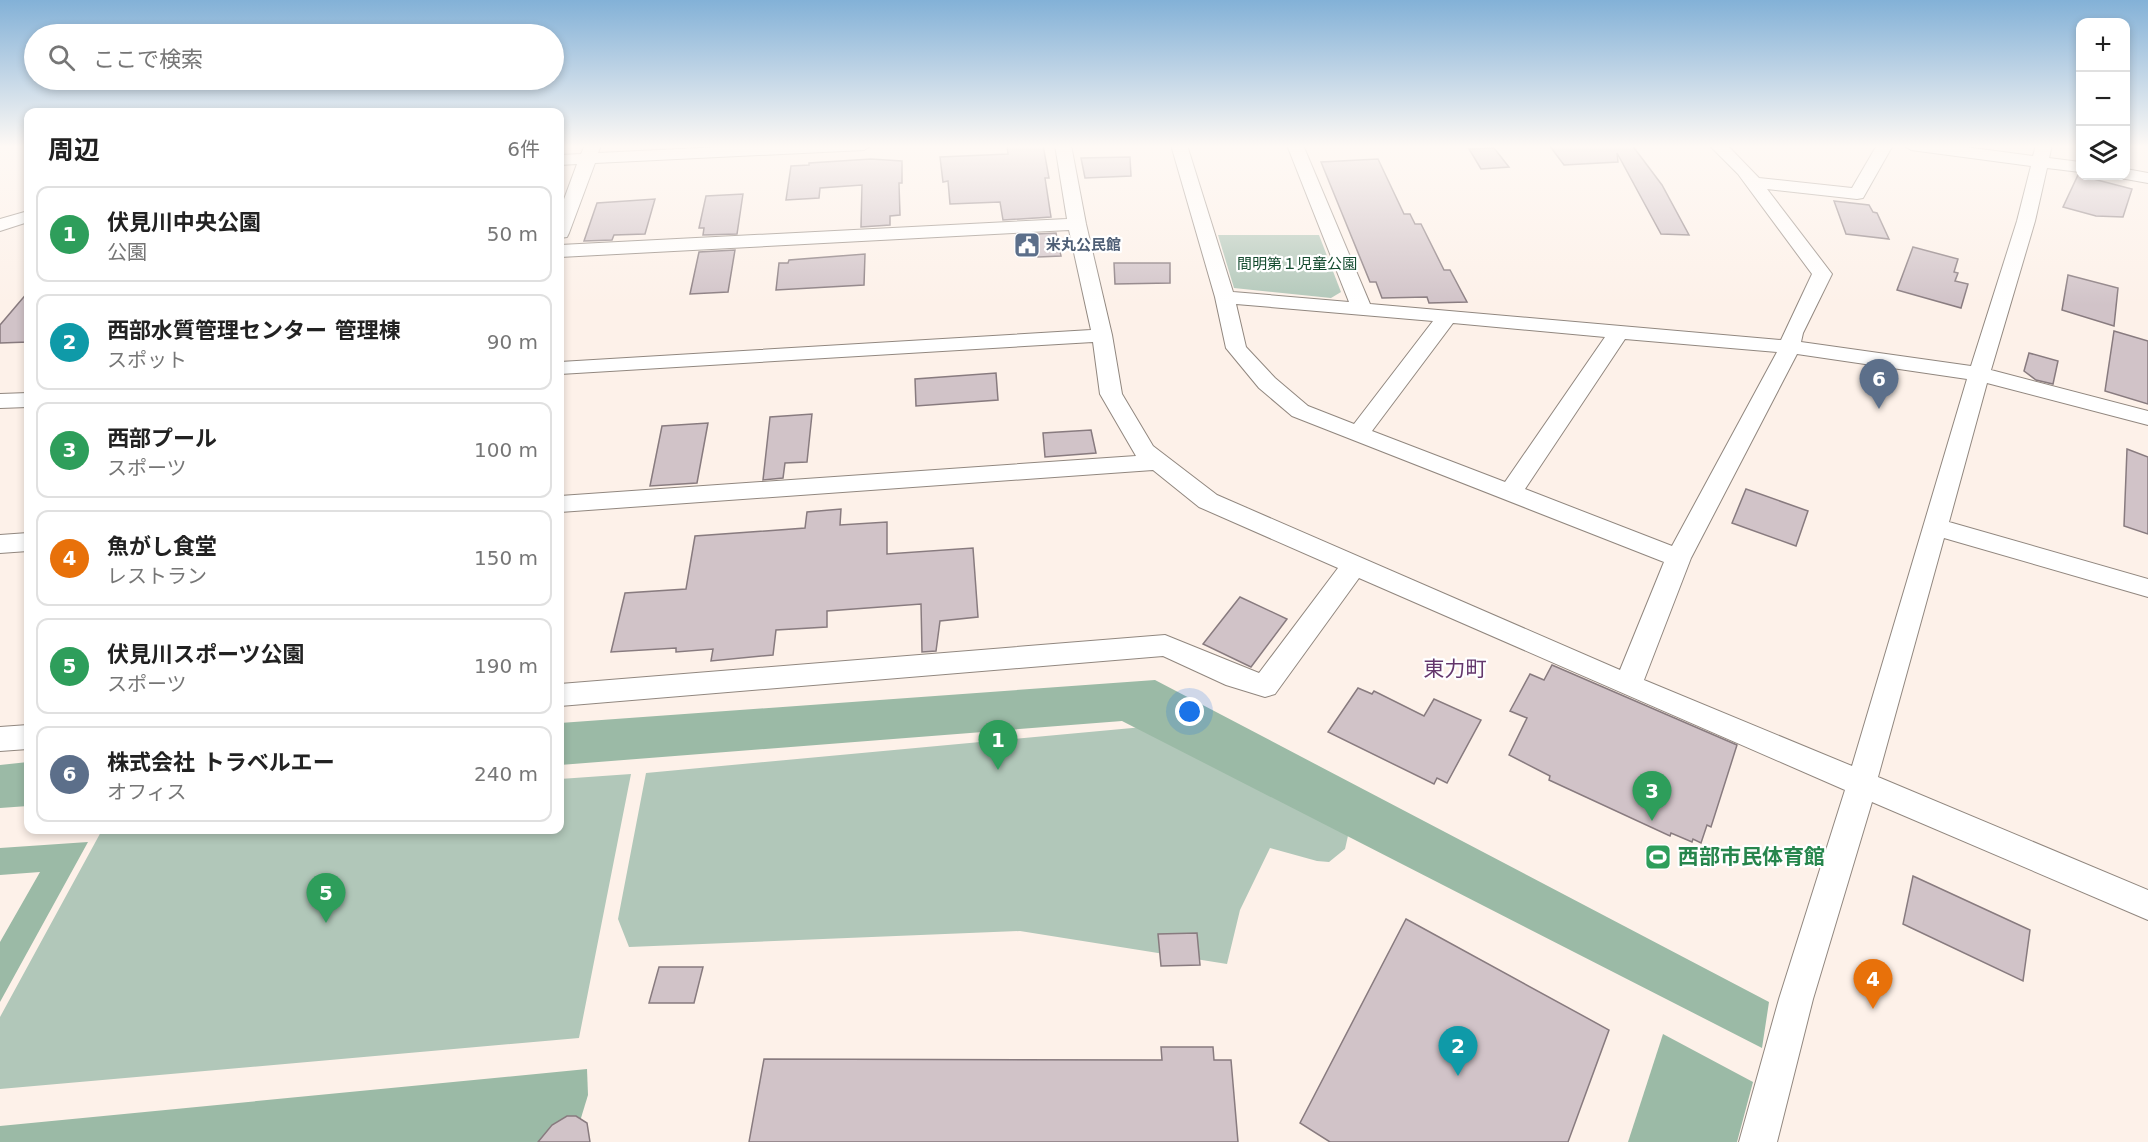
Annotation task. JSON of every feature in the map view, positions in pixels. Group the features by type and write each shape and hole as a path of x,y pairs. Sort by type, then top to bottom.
{"street":[{"path":"564,222 573,198"},
{"path":"1072,198 1102,335 1111,394 1144,451 1209,501 1628,685 2148,905"},
{"path":"1195,198 1225,297 1236,348 1266,383 1300,411 1678,558"},
{"path":"1317,198 1362,309"},
{"path":"1628,685 1678,558 1790,347 1793,333 1822,274 1764,198"},
{"path":"1758,1142 1796,999 2031,198"},
{"path":"0,225 24,217"},
{"path":"564,251 1077,224"},
{"path":"1225,297 1790,347 1978,374 2148,418"},
{"path":"1358,434 1447,317"},
{"path":"1510,493 1619,332"},
{"path":"564,368 1102,335"},
{"path":"0,401 24,400"},
{"path":"564,504 1156,462"},
{"path":"1936,527 2148,588"},
{"path":"0,544 24,542"},
{"path":"564,695 1166,645 1236,677 1265,686 1354,566"},
{"path":"0,740 24,737"}],"green space":[{"name":"間明第１児童公園","path":"1218,235 1319,235 1341,292 1331,298 1234,288"},
{"path":"1155,680 1769,1002 1762,1048 1122,721 564,765 564,723"},
{"path":"1154,726 1352,818 1345,849 1329,862 1270,848 1240,910 1227,964 1020,931 629,947 618,919 646,773"},
{"path":"24,762 24,806 0,808 0,765"},
{"path":"631,774 579,1038 0,1089 0,1017 100,834 564,834 564,779"},
{"path":"88,842 0,1002 0,942 40,872 0,875 0,848"},
{"path":"1663,1034 1753,1082 1737,1142 1628,1142"},
{"path":"587,1069 588,1095 574,1141 570,1142 0,1142 0,1126"}],"building":[{"path":"705,198 742,198 737,234 703,235 704,228 699,228"},
{"path":"786,198 814,198 786,200"},
{"path":"862,198 899,198 900,215 890,216 890,225 861,227"},
{"path":"950,198 1048,198 1051,217 1003,220 1000,202 950,204"},
{"path":"1336,198 1397,198 1404,214 1410,214 1415,224 1421,224 1444,270 1450,270 1467,302 1429,303 1427,297 1382,298 1376,282 1370,282"},
{"path":"1642,198 1669,198 1689,235 1661,234"},
{"path":"2067,198 2129,198 2123,217 2096,216 2063,207"},
{"path":"655,199 645,234 614,235 612,240 584,241 597,203"},
{"path":"1834,201 1869,205 1873,212 1877,213 1889,239 1846,234"},
{"path":"1056,233 1061,256 1038,257 1037,234"},
{"path":"1913,247 1958,259 1954,272 1958,273 1955,281 1968,284 1961,308 1897,290"},
{"path":"735,250 728,292 690,294 699,252"},
{"path":"865,254 864,285 776,290 779,263 788,263 789,260"},
{"path":"1114,263 1170,263 1170,283 1115,284"},
{"path":"2068,275 2118,288 2114,326 2062,310"},
{"path":"24,297 24,342 0,343 0,325"},
{"path":"2114,331 2148,341 2148,404 2105,391"},
{"path":"2029,353 2058,361 2053,384 2036,380 2024,371"},
{"path":"996,373 998,400 916,406 915,379"},
{"path":"812,414 807,462 785,463 783,478 763,480 770,417"},
{"path":"708,423 697,483 650,486 662,426"},
{"path":"1091,430 1096,453 1045,457 1043,433"},
{"path":"2127,449 2148,457 2148,534 2124,526"},
{"path":"1746,489 1808,511 1796,546 1732,523"},
{"path":"841,509 840,525 887,522 887,554 973,548 978,617 940,621 936,651 922,652 921,604 827,611 827,627 776,630 773,655 711,661 713,649 676,652 676,648 611,652 625,593 686,589 695,536 805,528 807,512"},
{"path":"1240,597 1287,619 1251,667 1203,644"},
{"path":"1552,665 1737,745 1711,827 1707,825 1701,843 1693,839 1692,842 1671,833 1670,836 1549,780 1550,776 1509,755 1527,718 1510,711 1530,674 1544,680"},
{"path":"1358,688 1372,694 1374,691 1424,716 1434,699 1481,720 1447,783 1437,778 1434,784 1328,732"},
{"path":"1913,876 2030,930 2023,981 1903,924"},
{"path":"1406,919 1609,1030 1568,1142 1330,1142 1300,1123"},
{"path":"1197,933 1200,965 1161,966 1158,934"},
{"path":"659,967 703,967 694,1003 649,1003"},
{"path":"1161,1047 1213,1047 1214,1060 1231,1060 1238,1142 749,1142 764,1059 1162,1060"},
{"path":"567,1116 576,1116 587,1123 590,1142 538,1142 552,1125"}],"place":[{"name":"米丸公民館","path":"1027,245"},
{"name":"株式会社 トラベルエー","path":"1879,409"},
{"name":"伏見川中央公園","path":"998,770"},
{"name":"西部プール","path":"1652,821"},
{"name":"西部市民体育館","path":"1658,857"},
{"name":"伏見川スポーツ公園","path":"326,923"},
{"name":"魚がし食堂","path":"1873,1009"},
{"name":"西部水質管理センター 管理棟","path":"1458,1076"}],"district":[{"name":"東力町","path":"1455,669"}]}
